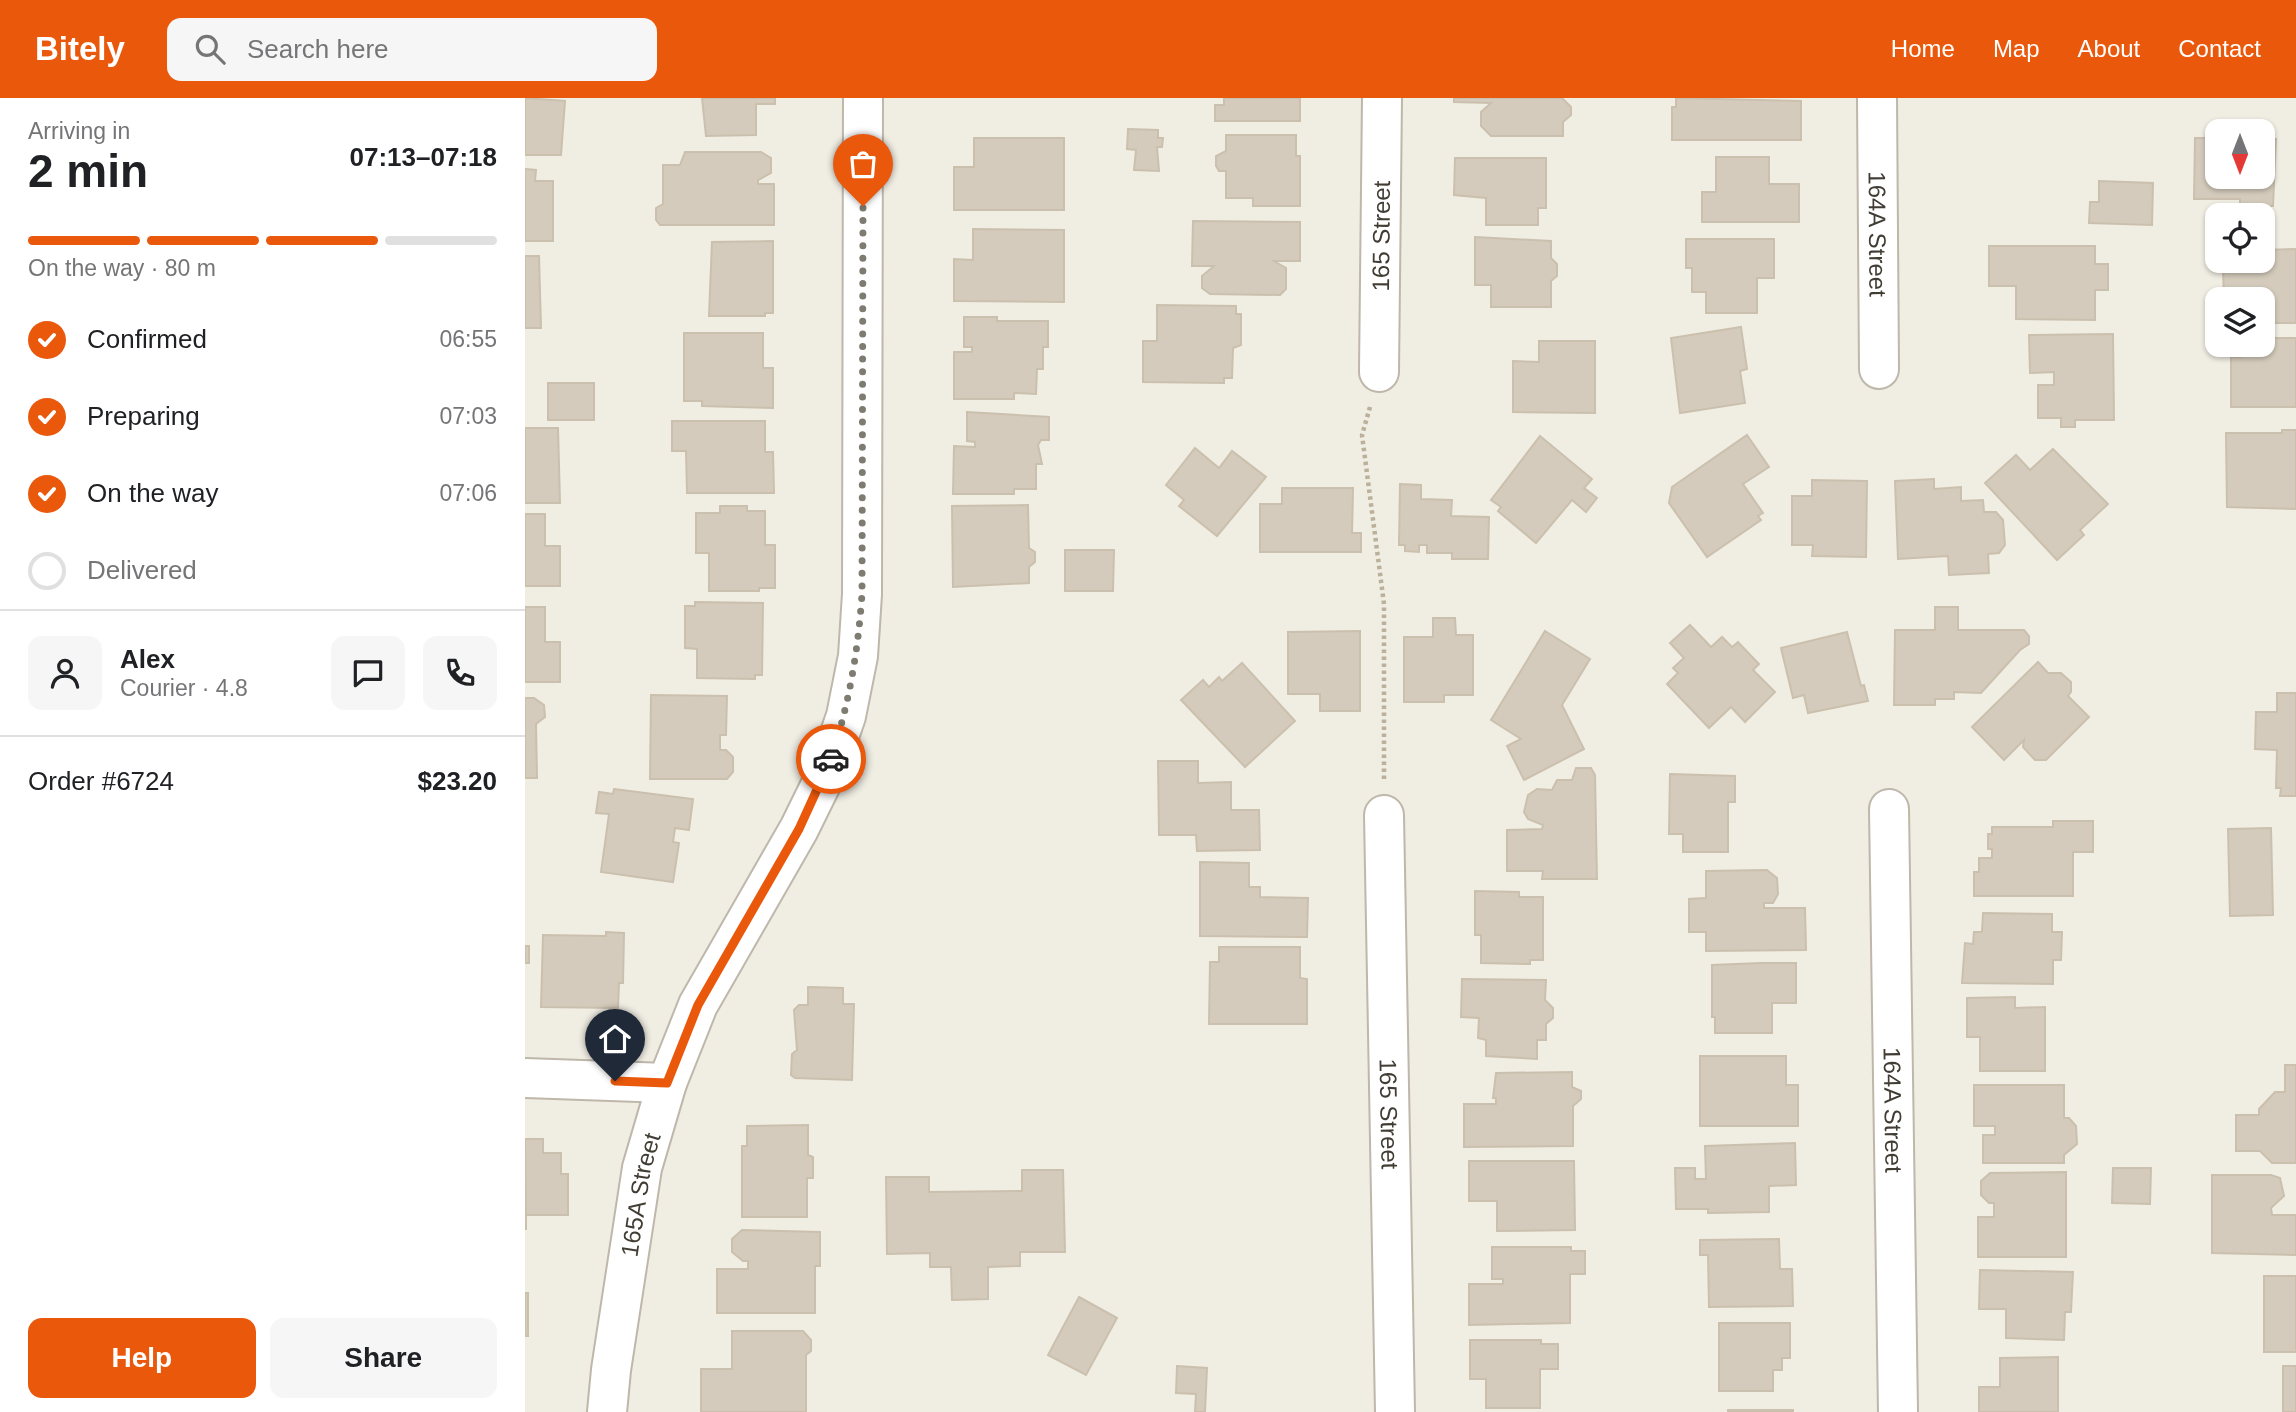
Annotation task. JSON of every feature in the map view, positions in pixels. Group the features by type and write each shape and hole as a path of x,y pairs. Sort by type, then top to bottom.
{"street":[{"name":"165A Street","path":"607,1412 642,1168 667,1083 698,1005 799,829 826,774 848,704 857,656 862,594 863,98"},
{"name":"165 Street","path":"1379,372 1382,98"},
{"name":"164A Street","path":"1877,98 1879,369"},
{"name":"164A Street","path":"1889,809 1898,1412"},
{"name":"165 Street","path":"1384,815 1395,1412"},
{"path":"525,1078 667,1083"}],"path":[{"path":"1379,372 1362,435 1384,604 1384,815"}],"building":[{"path":"525,98 565,101 561,155 525,155"},
{"path":"702,98 775,98 775,104 756,104 756,135 706,136"},
{"path":"1224,98 1300,98 1300,121 1215,121 1215,105 1224,105"},
{"path":"1454,98 1562,98 1571,107 1571,115 1563,122 1563,136 1491,136 1481,126 1481,112 1491,103 1454,102"},
{"path":"1676,98 1801,101 1801,140 1672,140 1672,107 1676,107"},
{"path":"1128,129 1158,130 1158,138 1163,138 1162,147 1157,147 1159,171 1134,170 1136,150 1127,149"},
{"path":"1226,135 1296,135 1296,156 1300,156 1300,206 1253,206 1253,198 1226,198 1226,171 1219,171 1216,156 1226,151"},
{"path":"974,138 1064,138 1064,210 954,210 954,167 974,167"},
{"path":"2195,138 2205,138 2205,189 2274,189 2273,203 2240,203 2240,199 2194,199"},
{"path":"685,152 761,152 771,158 771,173 758,180 758,184 774,184 774,225 660,225 656,220 656,208 663,204 663,165 680,165"},
{"path":"1716,157 1769,157 1769,184 1799,184 1799,222 1702,222 1702,192 1716,192"},
{"path":"1455,158 1546,158 1546,208 1538,208 1538,225 1486,225 1486,198 1454,195"},
{"path":"525,169 536,170 535,181 553,181 553,241 525,241"},
{"path":"2099,181 2153,183 2152,225 2089,223 2090,202 2099,202"},
{"path":"1193,221 1300,222 1300,261 1274,261 1286,268 1286,289 1280,295 1210,294 1202,288 1202,276 1214,266 1192,266"},
{"path":"973,229 1064,230 1064,302 954,301 954,259 973,260"},
{"path":"1475,237 1551,241 1551,258 1557,264 1557,276 1551,281 1551,307 1491,307 1491,285 1475,285"},
{"path":"1686,239 1774,239 1774,278 1757,278 1757,313 1706,313 1706,292 1692,292 1692,268 1686,268"},
{"path":"773,241 773,313 765,313 765,316 709,316 712,242"},
{"path":"1989,246 2095,246 2095,264 2108,264 2108,290 2095,290 2095,320 2016,319 2016,286 1989,286"},
{"path":"2296,249 2296,323 2275,323 2275,287 2224,287 2223,273 2275,273 2275,250"},
{"path":"525,256 539,256 541,328 525,328"},
{"path":"1157,305 1236,306 1236,314 1241,314 1241,345 1233,348 1232,378 1224,378 1224,383 1143,382 1143,341 1157,341"},
{"path":"964,317 997,317 997,321 1048,321 1048,347 1043,347 1043,369 1037,369 1036,394 1014,393 1014,399 954,399 954,352 972,352 972,347 964,347"},
{"path":"1741,327 1747,369 1740,371 1745,403 1680,413 1671,338"},
{"path":"684,333 763,333 763,368 773,368 773,408 702,406 702,401 684,401"},
{"path":"2113,334 2114,420 2075,420 2075,427 2061,427 2061,418 2038,418 2038,385 2054,385 2054,372 2030,373 2029,335"},
{"path":"2275,338 2296,338 2296,407 2231,407 2231,357 2275,357"},
{"path":"1539,341 1595,341 1595,413 1513,412 1513,361 1539,362"},
{"path":"548,383 594,383 594,420 548,420"},
{"path":"967,412 1049,417 1049,440 1041,440 1038,445 1042,464 1036,464 1036,489 1014,489 1014,494 953,494 954,446 975,447 975,442 967,441"},
{"path":"672,421 765,421 765,452 773,452 774,493 687,493 686,451 672,451"},
{"path":"525,428 558,428 560,503 525,503"},
{"path":"2282,430 2296,430 2296,509 2227,507 2226,433 2282,433"},
{"path":"1747,435 1769,467 1743,484 1763,513 1758,516 1761,520 1707,557 1669,503 1672,487"},
{"path":"1540,436 1592,479 1584,488 1597,498 1586,512 1572,500 1536,543 1498,511 1501,507 1491,500"},
{"path":"1195,448 1219,468 1232,451 1266,477 1217,536 1179,506 1184,500 1166,485"},
{"path":"2053,449 2108,504 2080,530 2084,535 2057,560 1985,483 2016,455 2030,470"},
{"path":"1934,479 1934,489 1961,487 1961,501 1983,500 1984,512 1996,512 2003,520 2005,545 1999,553 1988,554 1989,573 1949,575 1948,556 1898,559 1895,481"},
{"path":"1812,480 1867,481 1866,557 1812,556 1813,545 1792,545 1792,496 1812,496"},
{"path":"1400,484 1421,485 1421,499 1452,500 1451,516 1489,517 1488,559 1452,559 1452,553 1427,553 1427,545 1419,545 1419,552 1405,551 1405,545 1399,545"},
{"path":"1282,488 1353,488 1352,533 1361,533 1361,552 1260,552 1260,504 1282,504"},
{"path":"1028,505 1029,548 1035,552 1035,562 1029,567 1029,583 953,587 952,506"},
{"path":"720,506 747,506 747,511 765,511 765,545 775,545 775,588 759,588 759,591 709,591 709,553 696,553 696,513 720,513"},
{"path":"525,514 545,514 545,546 560,546 560,586 525,586"},
{"path":"1065,550 1114,550 1113,591 1065,591"},
{"path":"695,602 763,603 762,675 755,675 755,679 697,678 697,649 685,648 685,606 695,606"},
{"path":"525,607 545,607 545,642 560,642 560,682 525,682"},
{"path":"1935,607 1958,607 1958,630 2024,630 2029,636 2029,644 2020,650 1981,693 1954,692 1954,699 1935,699 1935,705 1894,705 1895,630 1935,630"},
{"path":"1433,618 1455,618 1456,635 1473,635 1473,695 1444,695 1444,702 1404,702 1404,637 1433,637"},
{"path":"1690,625 1711,647 1722,637 1732,647 1738,642 1759,664 1753,670 1775,692 1745,722 1731,707 1709,728 1667,684 1678,673 1673,668 1684,658 1670,643"},
{"path":"1360,631 1360,711 1320,711 1320,694 1288,694 1288,632"},
{"path":"1545,631 1590,659 1562,705 1584,749 1524,780 1507,746 1521,739 1491,720"},
{"path":"1847,632 1861,686 1864,685 1868,701 1808,713 1804,695 1793,698 1781,648"},
{"path":"2038,662 2048,673 2061,673 2071,682 2068,696 2089,717 2046,760 2035,760 2023,747 2024,740 2004,760 1972,727"},
{"path":"1242,663 1295,721 1245,767 1181,700 1203,680 1209,687 1219,677 1222,681"},
{"path":"2277,693 2296,693 2296,796 2280,796 2281,788 2276,788 2277,750 2255,749 2256,712 2277,712"},
{"path":"651,695 727,696 726,735 720,735 720,750 726,750 733,757 733,772 727,779 650,779"},
{"path":"525,698 534,698 544,705 545,717 536,724 537,778 525,778"},
{"path":"1158,761 1198,761 1198,783 1231,782 1231,810 1259,810 1260,850 1197,851 1196,835 1159,835"},
{"path":"1576,768 1591,768 1595,775 1597,879 1542,879 1543,871 1507,871 1507,830 1542,829 1543,825 1528,819 1524,812 1528,795 1537,789 1552,790 1557,780 1572,780"},
{"path":"1670,774 1735,776 1735,802 1728,802 1728,852 1683,852 1683,834 1669,834"},
{"path":"614,789 693,799 689,830 675,828 673,842 679,843 673,882 601,872 609,814 596,813 599,792 613,794"},
{"path":"2053,821 2093,821 2093,852 2073,852 2073,896 1974,896 1974,872 1979,872 1979,858 1992,858 1992,849 1988,849 1988,834 1992,834 1992,827 2053,827"},
{"path":"2271,828 2273,915 2230,916 2228,829"},
{"path":"1200,862 1249,863 1249,887 1260,887 1260,897 1308,898 1307,937 1200,936"},
{"path":"1767,870 1777,878 1778,894 1773,903 1764,903 1764,908 1805,908 1806,950 1706,951 1706,932 1689,932 1689,899 1706,898 1706,871"},
{"path":"1475,891 1519,892 1519,897 1543,897 1543,960 1530,960 1530,964 1481,963 1481,935 1475,935"},
{"path":"1983,913 2052,914 2052,932 2062,932 2061,960 2053,960 2053,984 1962,983 1965,943 1973,944 1974,932 1982,932"},
{"path":"606,932 624,933 623,983 619,983 618,1008 541,1007 543,935 606,936"},
{"path":"525,946 529,946 529,963 525,963"},
{"path":"1219,947 1300,947 1300,978 1307,979 1307,1024 1209,1024 1210,962 1219,962"},
{"path":"1796,963 1796,1003 1772,1003 1772,1033 1715,1033 1715,1017 1712,1017 1712,965"},
{"path":"1462,979 1546,980 1545,1000 1553,1008 1553,1018 1546,1024 1546,1040 1537,1040 1537,1059 1486,1056 1486,1040 1478,1038 1479,1018 1461,1017"},
{"path":"808,987 843,988 843,1004 854,1004 852,1080 795,1078 791,1075 792,1054 797,1050 794,1010 799,1005 808,1005"},
{"path":"2015,997 2015,1008 2045,1007 2045,1071 1980,1071 1980,1037 1967,1037 1967,998"},
{"path":"1700,1056 1786,1056 1786,1085 1798,1085 1798,1126 1700,1126"},
{"path":"2285,1065 2296,1065 2296,1163 2272,1163 2260,1151 2236,1151 2236,1115 2259,1115 2259,1109 2275,1092 2285,1092"},
{"path":"1572,1072 1572,1087 1581,1091 1581,1099 1573,1106 1573,1146 1464,1147 1464,1104 1496,1104 1496,1098 1493,1098 1496,1073"},
{"path":"1974,1085 2064,1085 2064,1118 2069,1118 2076,1126 2077,1144 2064,1155 2064,1163 1983,1163 1983,1135 1995,1135 1995,1126 1974,1126"},
{"path":"808,1125 808,1155 813,1157 813,1178 807,1178 807,1217 742,1217 742,1146 747,1146 747,1126"},
{"path":"525,1139 543,1139 543,1153 561,1153 561,1174 568,1174 568,1215 526,1215 526,1230"},
{"path":"1795,1143 1796,1185 1769,1186 1769,1212 1708,1213 1708,1209 1676,1209 1675,1168 1695,1168 1695,1179 1706,1179 1705,1146"},
{"path":"1469,1161 1574,1161 1575,1230 1497,1231 1497,1201 1469,1201"},
{"path":"2113,1168 2151,1168 2150,1204 2112,1203"},
{"path":"1022,1170 1063,1170 1065,1252 1020,1252 1020,1266 988,1267 988,1299 952,1300 951,1267 930,1267 930,1253 887,1254 886,1177 929,1177 929,1192 1022,1191"},
{"path":"2066,1172 2066,1257 1978,1257 1978,1217 1994,1217 1994,1203 1989,1203 1981,1195 1981,1181 1990,1173"},
{"path":"2212,1175 2271,1175 2280,1178 2284,1196 2271,1208 2272,1215 2296,1215 2296,1255 2212,1253"},
{"path":"742,1230 820,1232 820,1266 815,1266 815,1313 717,1313 717,1269 748,1269 748,1261 743,1261 732,1252 732,1239"},
{"path":"1779,1239 1780,1269 1792,1269 1793,1306 1709,1307 1708,1255 1700,1255 1700,1240"},
{"path":"1492,1247 1571,1247 1571,1251 1585,1251 1585,1274 1570,1274 1570,1323 1469,1325 1469,1284 1503,1284 1503,1279 1492,1279"},
{"path":"1980,1270 2073,1272 2071,1312 2065,1312 2064,1340 2006,1338 2006,1309 1979,1309"},
{"path":"2264,1276 2296,1276 2296,1352 2264,1352"},
{"path":"525,1293 528,1293 528,1336 525,1336"},
{"path":"1079,1297 1117,1318 1086,1375 1048,1355"},
{"path":"1719,1323 1790,1323 1790,1358 1782,1358 1782,1370 1773,1370 1773,1391 1719,1391"},
{"path":"732,1331 803,1331 811,1340 811,1351 806,1355 806,1412 701,1412 701,1369 732,1369"},
{"path":"1470,1340 1541,1340 1541,1344 1558,1344 1558,1369 1540,1369 1540,1408 1486,1408 1486,1379 1470,1379"},
{"path":"2058,1357 2058,1412 1979,1412 1979,1387 2000,1387 2000,1358"},
{"path":"1177,1366 1207,1368 1205,1412 1195,1412 1196,1394 1176,1393"},
{"path":"2283,1366 2296,1366 2296,1412 2283,1412"},
{"path":"1793,1410 1793,1412 1728,1412"}],"way so far":[{"path":"831,759 846,716 857,656 862,594 863,206"}],"route":[{"path":"615,1081 667,1083 698,1005 799,829 831,759"}]}
